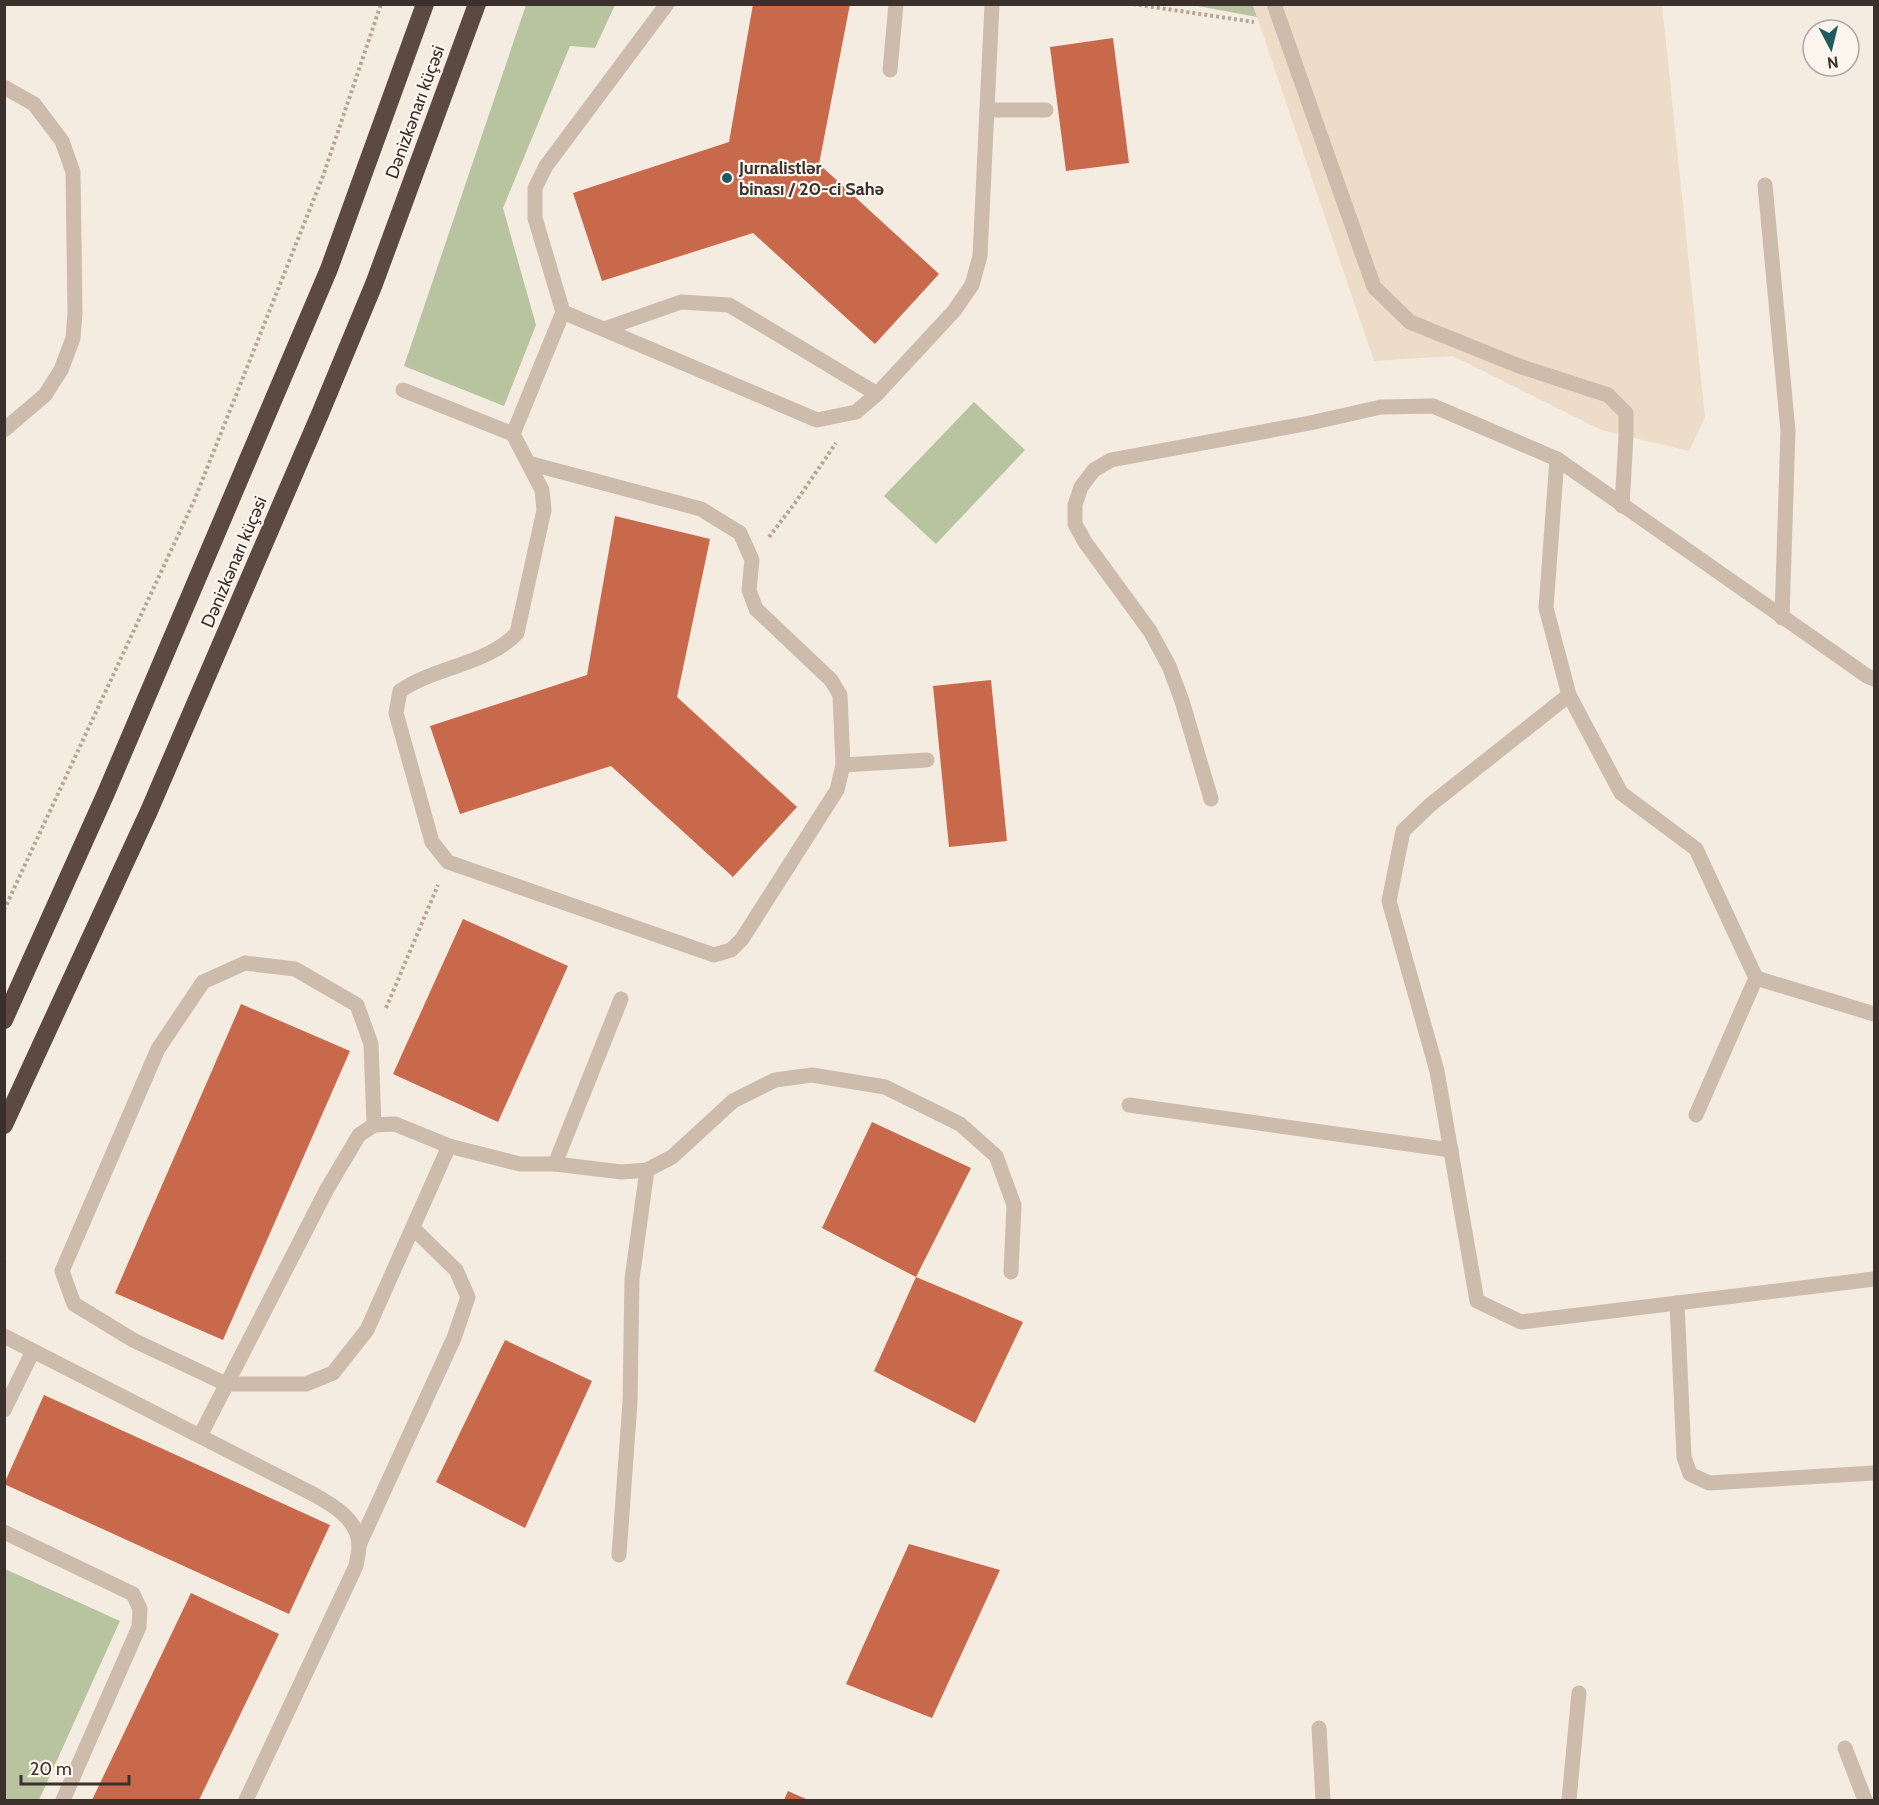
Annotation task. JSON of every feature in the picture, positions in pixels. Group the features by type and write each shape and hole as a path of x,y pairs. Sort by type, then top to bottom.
{"highway":[{"name":"Dənizkənarı küçəsi","path":"4,1020 106,793 329,269 424,4"},
{"name":"Dənizkənarı küçəsi","path":"4,1125 149,811 320,414 374,284 477,4"}],"street":[{"path":"513,434 563,312 535,218 535,188 546,166 667,4"},
{"path":"890,70 896,4"},
{"path":"563,312 817,420 856,412 878,394 954,311 972,285 980,256 992,4"},
{"path":"1274,4 1374,287 1410,322 1519,366 1608,395 1626,413 1622,506"},
{"path":"4,87 34,104 62,141 72,172 75,313 73,338 61,370 45,395 4,430"},
{"path":"987,110 1046,110"},
{"path":"1765,185 1788,431 1782,618"},
{"path":"604,329 681,302 729,305 878,394"},
{"path":"403,390 513,434 528,463 542,490 544,510 517,633 506,645 498,649 414,681 400,691 396,713 432,842 448,862 714,955 731,950 742,939 837,790 843,765 840,695 831,680 756,609 749,590 752,560 740,533 701,509 528,463"},
{"path":"1211,799 1182,701 1169,666 1150,631 1085,542 1075,524 1075,505 1081,487 1094,470 1111,460 1310,423 1381,407 1433,406 1557,459 1782,618 1867,676 1875,679"},
{"path":"1557,459 1546,608 1569,696 1621,793 1696,849 1755,978 1696,1115"},
{"path":"1569,696 1430,805 1403,831 1389,901 1437,1071 1478,1301 1521,1322 1875,1280"},
{"path":"843,765 927,760"},
{"path":"374,1125 371,1044 357,1005 295,969 245,963 203,982 158,1049 62,1271 74,1305 133,1340 226,1384 306,1384 333,1373 367,1330 449,1146"},
{"path":"1755,978 1875,1014"},
{"path":"555,1164 621,999"},
{"path":"200,1436 327,1189 359,1134 374,1125 395,1124 449,1146 520,1164 555,1164 622,1172 647,1170 672,1157 733,1101 775,1080 812,1075 885,1088 960,1124 996,1156 1014,1205 1011,1272"},
{"path":"1129,1105 1451,1150"},
{"path":"619,1555 630,1402 632,1279 647,1170"},
{"path":"246,1800 356,1566 359,1545 454,1338 468,1297 456,1270 412,1228"},
{"path":"1677,1303 1684,1457 1690,1474 1709,1483 1875,1473"},
{"path":"4,1336 338,1508 356,1530 359,1545"},
{"path":"4,1410 33,1351"},
{"path":"4,1532 133,1594 140,1609 139,1627 63,1800"},
{"path":"1569,1800 1579,1693"},
{"path":"1319,1728 1323,1800"},
{"path":"1845,1749 1865,1800"}],"path":[{"path":"4,910 194,501 323,176 381,4"},
{"path":"1133,4 1282,26"},
{"path":"752,560 795,503 856,412"},
{"path":"371,1044 448,862"}],"green space":[{"path":"526,5 615,5 595,48 570,46 503,208 536,325 504,406 404,366"},
{"path":"1192,5 1253,5 1257,17"},
{"path":"974,402 1025,450 936,544 884,496"},
{"path":"5,1569 120,1621 39,1800 5,1800"}],"shaded area":[{"path":"1253,5 1662,5 1705,417 1689,451 1601,430 1453,356 1374,361"}],"building":[{"name":"Jurnalistlər binası / 20-ci Sahə","path":"753,4 850,4 819,164 939,274 875,344 753,233 602,281 573,193 729,142"},
{"path":"1113,38 1129,163 1066,171 1050,47"},
{"path":"615,516 710,539 677,697 797,807 733,877 611,766 460,814 430,726 587,675"},
{"path":"991,680 1007,841 949,847 933,686"},
{"path":"463,919 568,966 498,1122 393,1074"},
{"path":"241,1004 350,1051 223,1340 115,1293"},
{"path":"872,1122 971,1168 916,1277 822,1228"},
{"path":"916,1277 1023,1322 975,1423 874,1371"},
{"path":"505,1340 592,1381 525,1528 436,1482"},
{"path":"44,1395 330,1525 289,1614 4,1484"},
{"path":"909,1544 1000,1570 932,1718 846,1684"},
{"path":"191,1593 279,1634 199,1800 92,1800"},
{"path":"788,1791 808,1800 784,1800"}],"place":[{"name":"Jurnalistlər binası / 20-ci Sahə","path":"727,178"}]}
